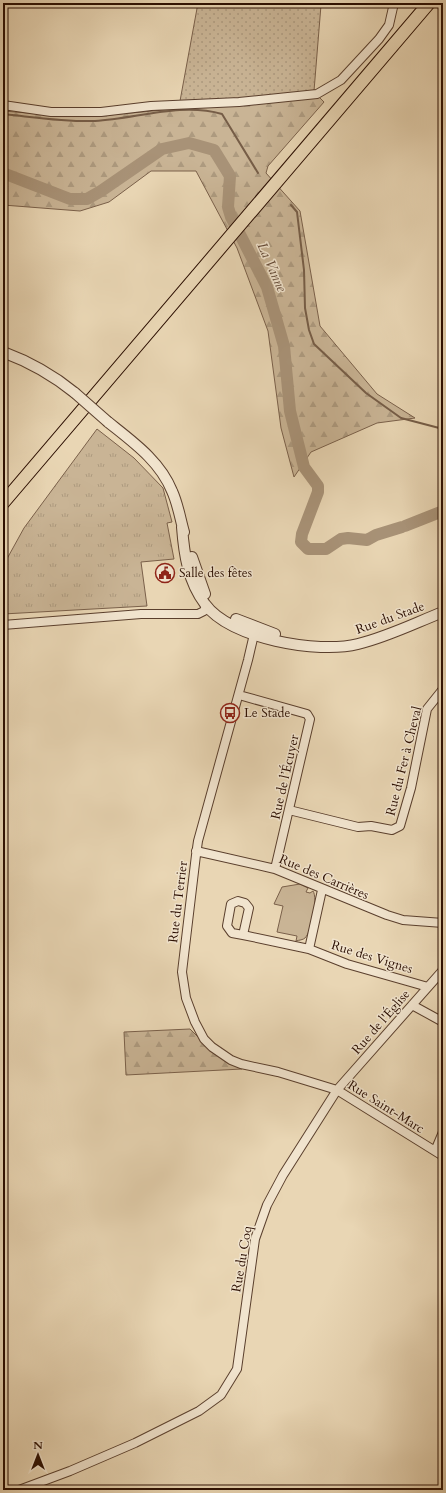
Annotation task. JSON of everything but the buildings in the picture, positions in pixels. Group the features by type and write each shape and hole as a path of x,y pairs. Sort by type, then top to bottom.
{"main road":[{"path":"3,503 430,3"}],"street":[{"path":"3,105 76,113 170,105 239,102 317,94 341,80 385,32 391,21 394,3"},
{"name":"Rue du Stade","path":"3,352 46,371 57,378 150,456 166,477 173,492 182,527 184,548 190,579 209,605 228,623 255,630 283,643 328,648 358,644 443,612"},
{"path":"3,625 140,614 198,614 204,611 209,605"},
{"name":"Rue du Terrier","path":"255,630 239,695 196,851 182,972 186,998 199,1031 212,1048 241,1064 278,1072 337,1090"},
{"name":"Rue du Fer à Cheval","path":"289,810 358,827 371,826 392,830 400,826 411,788 427,708 443,689"},
{"name":"Rue de l’Écuyer","path":"239,695 310,716 310,724 275,869"},
{"name":"Rue des Carrières","path":"196,851 275,869 322,890 403,920 443,922"},
{"path":"309,949 322,890"},
{"name":"Rue des Vignes","path":"243,935 309,949 346,964 428,986"},
{"name":"Rue de l'Église","path":"337,1090 443,970"},
{"path":"412,1005 443,1022"},
{"name":"Rue Saint-Marc","path":"337,1090 443,1156"},
{"name":"Rue du Coq","path":"19,1490 135,1444 199,1411 221,1395 237,1369 255,1239 267,1205 283,1175 337,1090"},
{"path":"435,1151 443,1132"}],"green space":[{"path":"198,3 305,3 321,5 314,91 237,100 180,101"},
{"path":"318,96 324,102 268,166 266,173 300,211 320,326 377,394 415,418 377,423 311,452 294,477 281,428 268,331 237,248 196,171 151,171 109,202 80,211 3,205 3,111 65,116 98,116"},
{"path":"97,429 134,458 163,488 172,522 167,523 174,559 141,562 147,606 3,614 3,566 24,528"},
{"path":"300,884 308,888 306,892 310,893 313,891 315,907 308,934 304,939 296,941 297,936 277,932 283,906 274,904 282,887"},
{"path":"190,1029 203,1042 242,1069 126,1075 124,1032"}],"waterway":[{"path":"3,114 72,121 111,120 174,110 206,111 222,114 258,173"},
{"name":"La Vanne","path":"3,173 70,199 87,199 162,149 189,143 214,150 230,176 228,207 231,217 267,287 284,346 290,411 304,467 318,486 318,492 302,534 301,542 308,549 326,549 341,539 348,538 367,540 376,535 402,527"},
{"path":"291,205 297,212 304,270 305,308 309,330 314,344 366,393 401,418 443,429"},
{"name":"La Vanne","path":"405,526 443,511"}],"place":[{"name":"Salle des fêtes","path":"165,573"},
{"name":"Le Stade","path":"230,713"}]}
